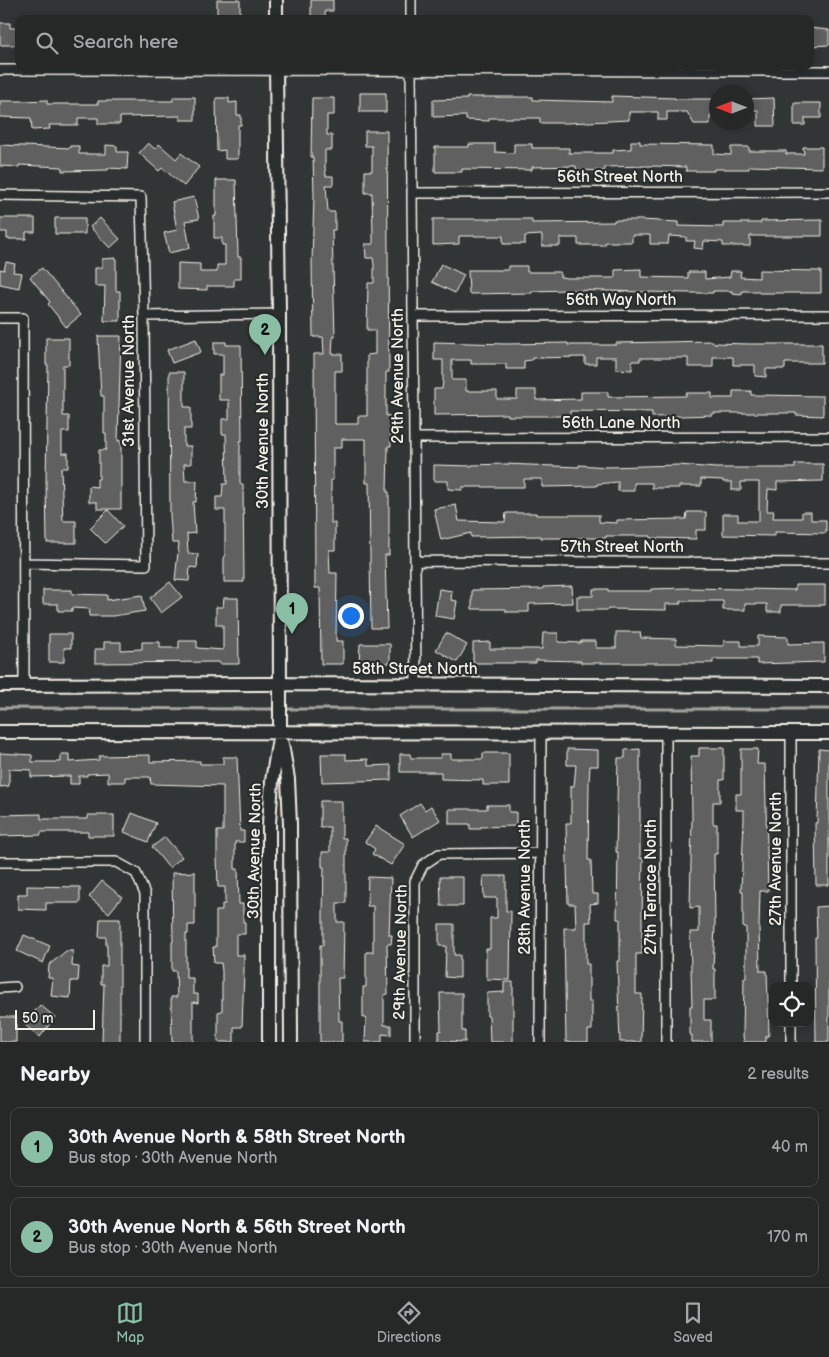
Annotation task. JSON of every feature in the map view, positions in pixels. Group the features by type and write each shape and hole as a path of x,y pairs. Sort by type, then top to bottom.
{"street":[{"path":"276,0 276,15"},
{"path":"410,0 411,15"},
{"path":"0,70 15,70"},
{"name":"30th Avenue North","path":"269,1042 269,823 272,781 280,727 276,70"},
{"name":"29th Avenue North","path":"411,70 416,686"},
{"path":"690,70 829,71"},
{"name":"56th Street North","path":"412,193 829,192"},
{"name":"31st Avenue North","path":"0,195 141,197 146,565 24,563"},
{"path":"144,316 279,314"},
{"name":"56th Way North","path":"413,316 829,315"},
{"path":"0,318 23,318 24,685"},
{"name":"56th Lane North","path":"414,438 829,437"},
{"name":"57th Street North","path":"415,561 829,563"},
{"name":"58th Street North","path":"0,685 280,690 416,686 829,686"},
{"path":"0,732 280,727 541,732 829,733"},
{"name":"30th Avenue North","path":"280,727 288,779 290,824 291,1042"},
{"name":"28th Avenue North","path":"540,1042 541,732"},
{"name":"27th Terrace North","path":"666,733 666,1042"},
{"name":"27th Avenue North","path":"791,733 791,982"},
{"name":"29th Avenue North","path":"415,1042 415,881 423,865 439,854 540,853"},
{"path":"0,862 116,862 136,872 145,894 145,1042"},
{"path":"0,988 15,987"},
{"path":"791,1027 791,1042"}],"building":[{"path":"217,0 240,0 240,15 217,15"},
{"path":"311,0 333,0 333,11 325,11 325,15 311,15"},
{"path":"0,23 10,23 10,28 15,28 15,45 0,45"},
{"path":"814,28 829,30 829,45 814,46"},
{"path":"360,93 386,93 386,112 360,112"},
{"path":"612,96 709,99 709,124 694,124 687,112 667,112 667,120 658,120 658,112 629,112 629,120 567,123 540,123 540,118 489,118 489,121 466,120 466,116 433,117 433,100 467,99 467,97 533,97 533,100 612,102"},
{"path":"173,97 195,97 195,120 180,120 180,116 120,117 120,124 98,124 98,118 78,118 78,125 49,125 50,129 32,130 31,118 0,117 0,101 47,100 47,104 98,104 98,101 173,101"},
{"path":"216,98 229,98 229,103 237,102 237,115 241,115 241,125 238,125 238,159 225,159 225,150 217,151"},
{"path":"312,98 334,98 334,115 327,115 327,135 332,135 332,150 325,150 325,167 326,176 333,176 333,185 326,185 328,212 335,212 335,230 332,230 335,337 333,337 332,354 342,354 342,371 335,371 335,424 358,424 358,416 367,416 367,355 375,354 375,330 367,330 368,283 374,283 374,265 373,258 366,258 365,244 373,244 373,236 372,193 365,193 365,171 372,171 372,146 365,146 365,131 387,131 389,372 386,372 386,416 390,416 391,446 388,446 387,492 389,492 389,555 385,555 387,628 371,628 369,483 366,483 366,439 342,439 342,448 333,448 331,523 335,523 335,550 329,550 330,573 337,573 336,641 343,641 343,664 321,664 320,588 315,588 314,354 324,354 323,337 313,337 312,262 314,195 313,157 311,157"},
{"path":"774,98 775,126 758,126 758,110 754,110 754,99"},
{"path":"794,103 821,103 821,118 805,118 805,125 794,125"},
{"path":"631,141 640,141 640,144 714,145 714,154 731,155 731,147 749,147 749,151 786,151 786,154 804,154 803,147 822,147 822,168 749,166 749,169 686,171 686,167 650,166 605,167 605,171 576,170 576,166 532,167 532,170 462,169 462,172 435,172 435,147 469,147 469,144 495,144 495,152 514,153 514,144 532,144 532,148 569,148 569,153 613,153 613,150 631,149"},
{"path":"148,143 155,149 159,144 176,159 181,153 199,167 184,186 162,168 159,171 139,153"},
{"path":"0,145 70,148 70,146 79,146 79,154 106,154 106,145 117,146 117,152 128,152 127,169 108,168 108,170 62,171 62,167 0,166"},
{"path":"216,180 236,180 238,257 241,257 241,279 234,279 234,286 207,286 207,290 178,289 178,263 200,264 200,272 217,272 217,265 225,265 225,245 222,245 222,238 214,238"},
{"path":"194,197 199,219 185,221 190,248 169,253 164,233 177,230 172,202"},
{"path":"0,218 35,218 35,232 26,232 26,239 7,239 7,232 0,232"},
{"path":"55,218 85,218 85,234 55,234"},
{"path":"100,218 120,239 110,248 90,227"},
{"path":"433,219 532,219 532,223 641,220 678,222 678,226 723,227 723,223 822,220 822,236 750,236 750,246 723,246 723,242 704,241 703,249 694,248 695,241 686,241 686,237 669,236 668,244 650,244 650,235 632,235 632,242 605,242 605,245 578,245 578,238 560,238 560,246 542,246 542,235 525,236 525,244 503,244 503,236 459,236 459,244 433,245"},
{"path":"116,258 116,291 120,291 120,321 104,321 105,286 95,286 95,268 102,268 102,259"},
{"path":"6,262 15,264 13,272 22,273 19,288 0,284 0,269 4,270"},
{"path":"441,264 464,275 455,293 432,282"},
{"path":"508,266 527,266 527,272 560,272 560,277 568,278 615,278 615,270 641,269 641,277 688,278 688,272 705,272 705,279 730,277 731,271 741,271 740,277 759,278 759,270 821,271 821,293 759,293 759,291 742,291 742,294 732,293 732,291 688,293 568,290 532,291 532,293 469,294 468,270 508,270"},
{"path":"42,268 81,315 66,327 48,304 50,302 30,277"},
{"path":"98,336 121,336 118,441 121,441 121,509 97,509 97,502 89,502 89,486 97,487 97,479 99,479 99,450 106,450 104,396 101,396"},
{"path":"46,338 69,338 69,365 63,365 63,416 69,416 69,432 62,432 62,453 68,453 68,468 61,468 63,521 76,521 76,543 47,543 48,365 46,365"},
{"path":"196,339 201,352 172,363 167,350"},
{"path":"713,341 713,343 749,344 822,344 822,363 785,363 785,369 766,369 766,377 755,376 755,365 733,365 733,357 713,357 713,367 688,367 688,358 640,358 640,361 632,361 632,370 616,369 616,357 596,357 596,364 585,364 585,357 532,358 532,360 524,361 524,369 506,369 506,364 471,364 471,360 452,360 452,380 466,380 466,391 497,391 497,399 517,399 517,390 536,390 536,400 581,399 581,392 608,392 608,397 686,396 686,393 712,393 712,398 733,398 733,391 751,391 751,395 823,396 823,416 796,415 796,413 712,413 712,415 652,417 652,412 570,411 570,416 508,416 508,414 434,415 434,389 442,389 443,360 434,360 434,342 616,345 616,343"},
{"path":"214,342 226,342 226,345 241,345 242,441 240,441 240,484 243,484 244,582 224,582 225,510 216,510 216,497 222,497 223,484 227,484 226,434 222,434 222,419 229,419 229,400 219,400 219,375 223,375 223,354 214,354"},
{"path":"169,372 184,372 184,407 191,407 191,429 184,429 184,446 191,446 191,464 184,464 185,481 197,481 196,502 193,502 195,533 187,534 188,553 198,554 197,568 190,567 189,581 175,580 179,543 172,543 170,515"},
{"path":"505,464 579,467 579,465 607,467 679,465 716,468 795,468 795,464 823,464 823,481 777,482 777,490 768,489 767,511 774,511 773,518 802,518 802,512 811,512 811,520 826,520 826,533 775,532 775,536 723,535 723,514 738,514 738,521 759,521 759,482 741,482 741,490 732,490 732,482 723,482 723,480 701,479 701,486 679,486 679,488 652,488 652,483 634,483 634,491 618,491 618,482 597,484 597,486 542,487 542,479 524,479 524,487 462,487 462,490 448,489 448,481 434,481 434,465 472,466"},
{"path":"456,505 459,521 505,522 506,513 536,513 536,515 599,515 599,522 617,523 617,520 686,519 687,512 706,512 706,530 696,530 696,539 651,538 651,536 606,536 606,538 541,538 541,536 471,537 471,533 441,540 434,509"},
{"path":"108,510 123,526 105,543 90,528"},
{"path":"170,582 182,597 161,613 150,598"},
{"path":"795,585 825,585 825,605 781,605 781,612 767,612 767,604 745,604 745,610 723,610 723,601 681,601 681,604 666,604 666,610 577,610 577,596 593,596 593,589 608,589 608,591 651,591 651,589 687,588 795,590"},
{"path":"572,586 573,603 529,604 529,612 506,612 506,609 472,609 472,590 543,589 543,587"},
{"path":"439,589 452,591 451,600 457,601 454,619 435,616"},
{"path":"43,590 72,590 72,594 107,595 107,600 142,595 145,611 113,616 89,616 90,609 72,608 72,611 58,611 58,604 43,604"},
{"path":"224,598 238,598 239,664 219,664 219,662 95,663 95,649 104,649 104,642 121,642 121,650 142,649 142,642 160,642 160,648 179,648 179,641 197,641 197,648 223,650 223,625 216,625 216,607 223,607"},
{"path":"616,632 640,632 641,638 676,639 676,645 724,646 724,641 741,641 741,646 758,646 758,636 788,637 788,644 824,643 824,662 757,664 757,659 713,659 713,663 581,663 581,661 536,660 536,663 473,663 473,643 490,642 490,649 542,649 543,633 558,633 558,642 581,643 581,641 596,641 596,648 616,648"},
{"path":"446,633 467,645 457,662 436,650"},
{"path":"49,634 71,634 71,648 64,648 64,662 49,662"},
{"path":"360,644 390,644 390,663 359,663"},
{"path":"699,748 724,748 724,780 720,780 720,802 713,802 713,824 717,824 717,854 714,854 715,925 713,969 715,969 715,1000 704,1000 704,1020 711,1020 711,1042 692,1042 692,1035 690,1035 690,1006 692,1006 690,932 699,932 699,907 690,908 691,756 699,756"},
{"path":"567,749 598,750 598,766 590,766 589,782 588,860 591,860 592,894 598,894 598,903 590,904 591,922 586,922 586,964 589,964 589,1001 592,1001 592,1030 588,1030 588,1042 566,1042 564,928 576,928 575,904 568,904 566,823 571,823 571,786 574,786 576,765 567,765"},
{"path":"640,749 640,858 643,858 642,954 636,954 636,994 642,994 641,1042 620,1042 617,961 620,961 620,919 617,919 618,852 616,852 618,758 625,758 625,750"},
{"path":"741,749 758,749 757,764 765,764 768,891 760,891 759,927 760,971 767,971 769,1036 766,1036 766,1042 744,1042 743,1036 744,978 746,978 746,927 743,927 743,891 741,891 744,810 736,810 736,794 741,794"},
{"path":"819,749 829,750 829,885 816,885 815,823 817,823"},
{"path":"0,753 32,755 32,762 61,762 61,754 69,754 69,762 99,760 99,756 150,755 150,762 200,761 200,764 223,764 223,757 237,757 240,831 244,831 244,842 235,842 235,869 238,869 239,904 243,904 245,934 236,934 236,955 244,955 244,971 242,1027 234,1027 234,1042 218,1042 218,1012 222,1011 222,971 221,963 214,963 213,947 216,947 216,911 222,911 222,904 225,904 225,887 218,887 217,859 217,831 223,831 223,786 151,784 150,777 125,777 125,782 108,782 108,773 79,776 79,784 70,784 70,776 31,777 31,770 9,769 9,786 0,787"},
{"path":"483,753 509,753 509,785 483,785 483,780 441,779 441,772 400,772 400,754 410,754 411,758 441,758 441,754 451,754 451,759 483,759"},
{"path":"321,754 346,754 346,760 368,759 368,766 391,765 391,780 322,782"},
{"path":"320,801 342,801 342,838 346,838 346,903 337,903 337,922 344,922 343,978 338,978 339,1021 342,1021 342,1042 320,1042 320,945 323,945 324,867 322,867 322,852 330,852 330,827 320,827"},
{"path":"420,803 425,810 431,806 440,820 413,837 400,816"},
{"path":"487,805 509,805 509,812 516,812 516,826 470,829 470,824 449,824 449,809 487,809"},
{"path":"132,813 156,823 148,842 124,832"},
{"path":"41,814 41,819 88,819 88,815 114,815 114,836 88,836 88,832 41,832 41,835 0,836 0,815"},
{"path":"376,826 405,844 391,865 372,854 375,849 365,842"},
{"path":"165,837 182,857 169,868 152,847"},
{"path":"195,872 195,925 188,925 188,934 186,934 186,978 193,978 193,994 198,994 198,1003 193,1002 193,1042 172,1042 171,997 177,997 176,971 172,971 172,873"},
{"path":"483,876 506,876 506,911 511,911 510,980 487,979 486,976 486,949 490,949 490,918 497,918 497,898 484,898"},
{"path":"368,877 391,878 389,935 392,935 391,944 387,944 388,994 384,995 384,1025 391,1025 391,1035 382,1034 382,1042 365,1042 366,1018 363,1018 363,987 366,987 366,952 373,952 373,906 367,906"},
{"path":"440,877 463,877 463,906 441,906"},
{"path":"102,881 122,897 109,913 89,897"},
{"path":"27,886 80,887 80,903 46,903 46,910 18,909 18,894 27,894"},
{"path":"829,906 829,1042 816,1042 816,907"},
{"path":"100,919 120,919 120,1042 102,1042 104,984 101,984 101,966 107,966 107,946 106,937 99,937"},
{"path":"439,924 454,924 454,955 460,955 460,978 445,977 446,946 439,946"},
{"path":"24,935 50,946 43,963 17,951"},
{"path":"66,951 73,951 72,966 79,967 78,981 71,981 70,998 51,996 53,978 48,978 49,965"},
{"path":"504,982 513,982 513,1042 490,1042 487,993 504,992"},
{"path":"440,993 462,993 462,1031 465,1031 465,1042 439,1041 439,1031 441,1031"},
{"path":"40,1005 55,1017 40,1037 24,1024"},
{"path":"0,1017 16,1017 16,1042 0,1042"}],"waterway":[{"path":"0,708 276,709"},
{"path":"282,709 829,709"}],"place":[{"name":"30th Avenue North & 56th Street North","path":"265,355"},
{"name":"30th Avenue North & 58th Street North","path":"292,634"}]}
